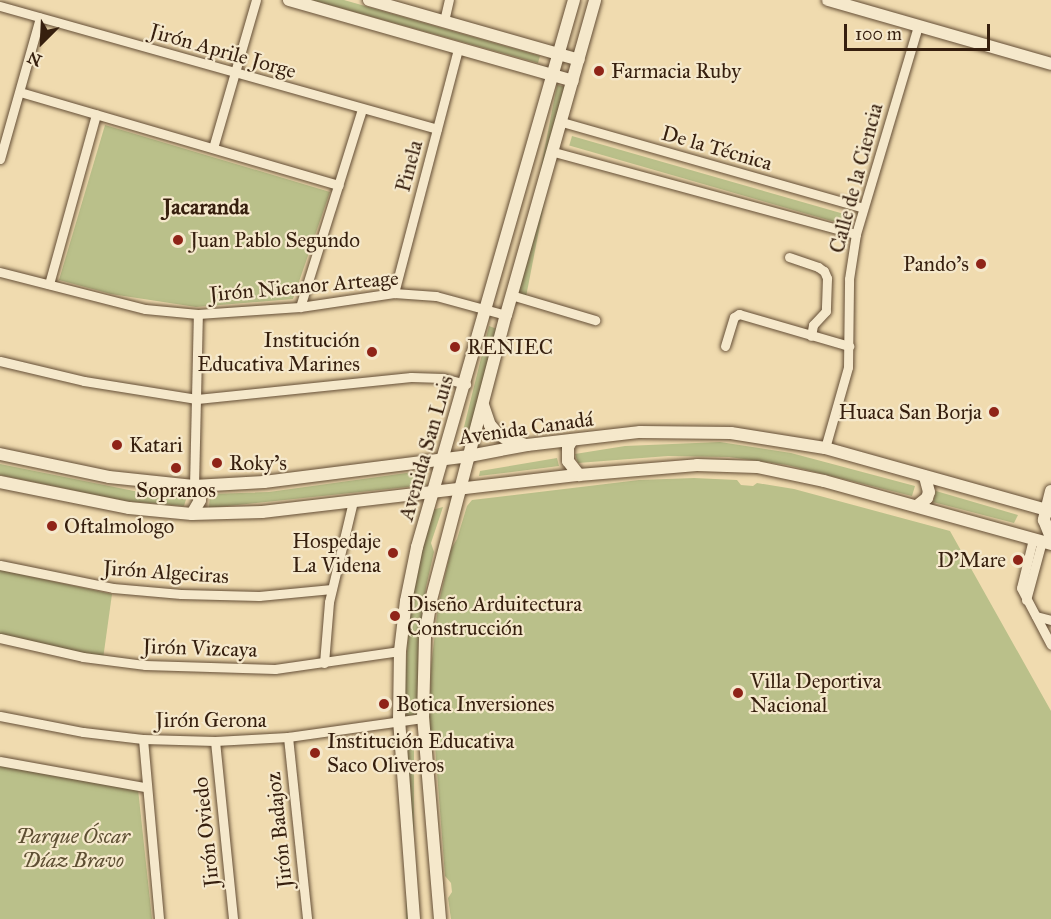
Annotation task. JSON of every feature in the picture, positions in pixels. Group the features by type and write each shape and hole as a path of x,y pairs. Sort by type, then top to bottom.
{"main road":[{"path":"289,0 573,81"},
{"path":"369,0 579,60"},
{"name":"Avenida San Luis","path":"414,919 399,721 400,651 417,547 574,0"},
{"name":"Avenida San Luis","path":"440,919 423,718 425,637 429,609 506,315 554,152 595,0"},
{"path":"828,0 1051,64"},
{"path":"483,405 497,433 511,442 527,445"},
{"name":"Avenida Canadá","path":"0,454 109,477 194,486 264,482 469,456 527,445 640,432 731,433 825,448 1048,511"},
{"path":"572,440 568,447 568,461 579,475"},
{"path":"0,482 129,508 192,514 262,512 579,475 697,465 757,467 825,480 1018,535 1046,536 1051,491"},
{"path":"917,506 927,498 929,492 925,477"},
{"path":"192,514 200,500 194,486"}],"street":[{"path":"213,148 256,0"},
{"path":"444,21 449,0"},
{"name":"Jirón Aprile Jorge","path":"0,6 437,129"},
{"path":"0,159 40,18"},
{"name":"Calle de la Ciencia","path":"825,448 848,367 849,279 856,234 918,26"},
{"name":"Pinela","path":"394,293 458,49"},
{"path":"20,92 339,185"},
{"path":"300,307 362,109"},
{"path":"49,284 96,114"},
{"name":"De la Técnica","path":"562,122 863,208"},
{"path":"554,152 856,234"},
{"path":"789,257 818,267 824,271 827,278 826,311 813,325 811,336"},
{"name":"Jirón Nicanor Arteage","path":"0,272 145,309 198,314 300,307 394,293 436,296 506,315"},
{"path":"512,295 595,320"},
{"path":"194,486 198,314"},
{"path":"725,346 734,317 739,314 849,346"},
{"path":"0,361 84,381 197,399 411,377 443,378 465,384"},
{"path":"324,663 332,589 353,501"},
{"path":"1046,536 1021,588 1051,645"},
{"name":"Jirón Algeciras","path":"0,565 113,588 181,594 259,596 332,589"},
{"path":"1036,616 1051,620"},
{"name":"Jirón Vizcaya","path":"0,638 83,657 145,665 275,669 400,651"},
{"name":"Jirón Gerona","path":"0,716 83,732 143,739 215,741 288,737 423,718"},
{"name":"Jirón Badajoz","path":"288,737 307,919"},
{"path":"143,739 159,919"},
{"name":"Jirón Oviedo","path":"215,741 233,919"},
{"path":"0,760 146,787"}],"green space":[{"path":"312,0 344,0 540,56 538,63"},
{"path":"557,85 567,87 525,303 515,301"},
{"path":"105,125 330,192 293,299 196,307 111,294 59,280"},
{"path":"572,136 846,215 843,224 569,146"},
{"path":"489,326 497,329 466,444 460,443"},
{"path":"720,442 791,453 915,486 912,496 787,465 729,457 668,456 578,463 575,454 625,446"},
{"path":"557,458 559,466 479,476 480,471"},
{"path":"0,464 134,491 188,493 184,506 125,501 0,475"},
{"path":"428,470 426,485 209,508 210,494 269,492"},
{"name":"Villa Deportiva Nacional","path":"694,478 737,480 741,485 753,486 757,483 794,489 950,531 1051,711 1051,919 451,919 448,898 452,892 451,883 445,876 435,746 429,731 431,667 438,607 451,549 457,539 467,506 472,500 639,480"},
{"path":"936,491 1018,515 1014,523 933,502"},
{"path":"443,507 431,543 434,552 426,587 420,635 419,715 403,717 410,602 420,549 432,510"},
{"path":"0,570 112,594 103,659 0,635"},
{"path":"406,737 414,737 414,919 406,919"},
{"name":"Parque Óscar Díaz Bravo","path":"0,763 138,789 152,919 0,919"}],"place":[{"name":"Farmacia Ruby","path":"599,71"},
{"name":"Juan Pablo Segundo","path":"178,240"},
{"name":"Pando's","path":"981,264"},
{"name":"RENIEC","path":"455,347"},
{"name":"Institución Educativa Marines","path":"372,352"},
{"name":"Huaca San Borja","path":"994,412"},
{"name":"Katari","path":"117,445"},
{"name":"Roky's","path":"217,463"},
{"name":"Sopranos","path":"176,468"},
{"name":"Oftalmologo","path":"52,526"},
{"name":"Hospedaje La Videna","path":"393,553"},
{"name":"D'Mare","path":"1018,560"},
{"name":"Diseño Arduitectura Construcción","path":"395,616"},
{"name":"Villa Deportiva Nacional","path":"738,693"},
{"name":"Botica Inversiones","path":"384,704"},
{"name":"Institución Educativa Saco Oliveros","path":"315,753"}],"district":[{"name":"Jacaranda","path":"206,207"}]}
